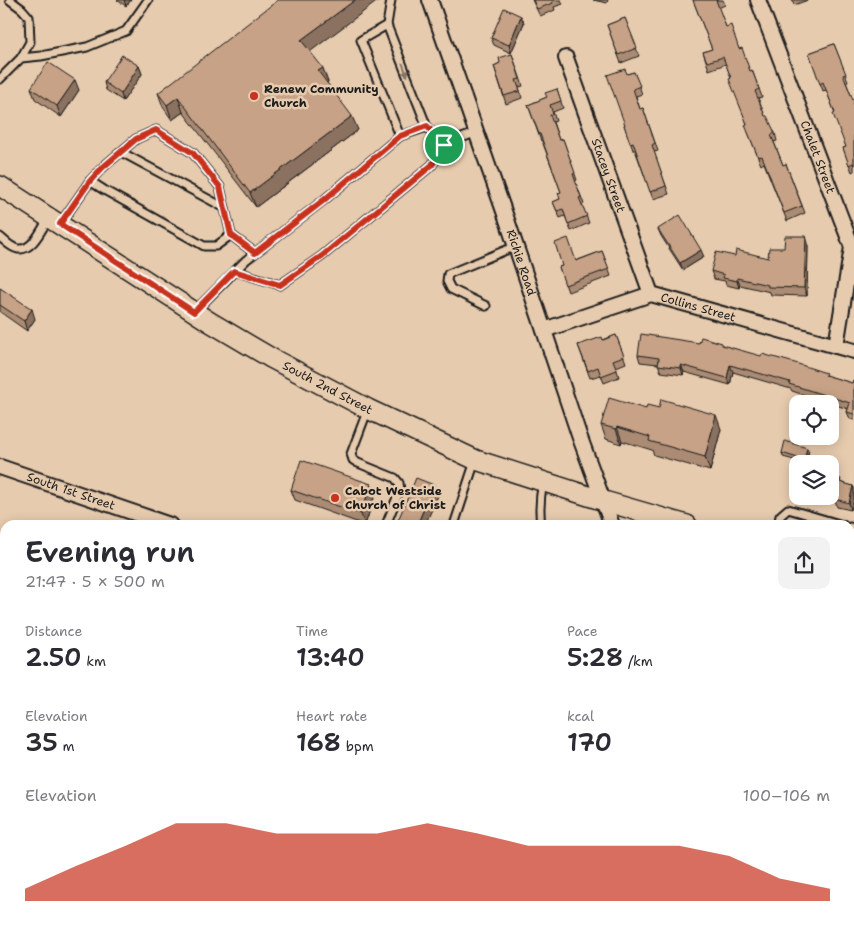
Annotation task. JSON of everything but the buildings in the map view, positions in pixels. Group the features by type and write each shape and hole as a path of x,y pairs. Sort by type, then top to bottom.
{"main road":[{"name":"South 2nd Street","path":"0,186 194,312 271,358 368,409 476,460 668,520"}],"street":[{"name":"Richie Road","path":"430,0 477,132 579,435 610,520"},
{"name":"Chalet Street","path":"758,0 852,247 836,346"},
{"name":"Stacey Street","path":"566,58 651,294"},
{"name":"Collins Street","path":"544,330 651,294 854,351"},
{"name":"South 1st Street","path":"0,467 155,520"}],"lane":[{"path":"0,79 21,58 30,42 29,17 10,0"},
{"path":"21,58 87,47 126,31 148,0"},
{"path":"391,0 387,25 427,126 444,145"},
{"path":"387,25 361,40 400,136"},
{"path":"194,312 234,271 255,253 324,200 400,136 427,126"},
{"path":"0,238 14,248 19,249 32,244 102,168 136,139 156,130 193,153 220,187 231,235 255,253"},
{"path":"234,271 280,285 322,256 432,165 444,145 477,132"},
{"path":"121,152 225,208"},
{"path":"90,181 204,246 216,246 231,235"},
{"path":"486,306 451,289 447,281 448,274 516,246"},
{"path":"368,409 351,454 353,460 358,463 395,478 400,483 400,490 388,520"},
{"path":"456,520 476,460"},
{"path":"541,520 543,482"},
{"path":"779,520 780,516 788,509 825,520"}],"place":[{"name":"Renew Community Church","path":"254,96"},
{"name":"Cabot Westside Church of Christ","path":"335,498"}],"route":[{"path":"427,126 444,145 432,165 322,256 280,285 234,271 194,312 60,224 90,181 102,168 136,139 156,130 193,153 220,187 231,235 255,253 324,200 400,136 427,126"}]}
